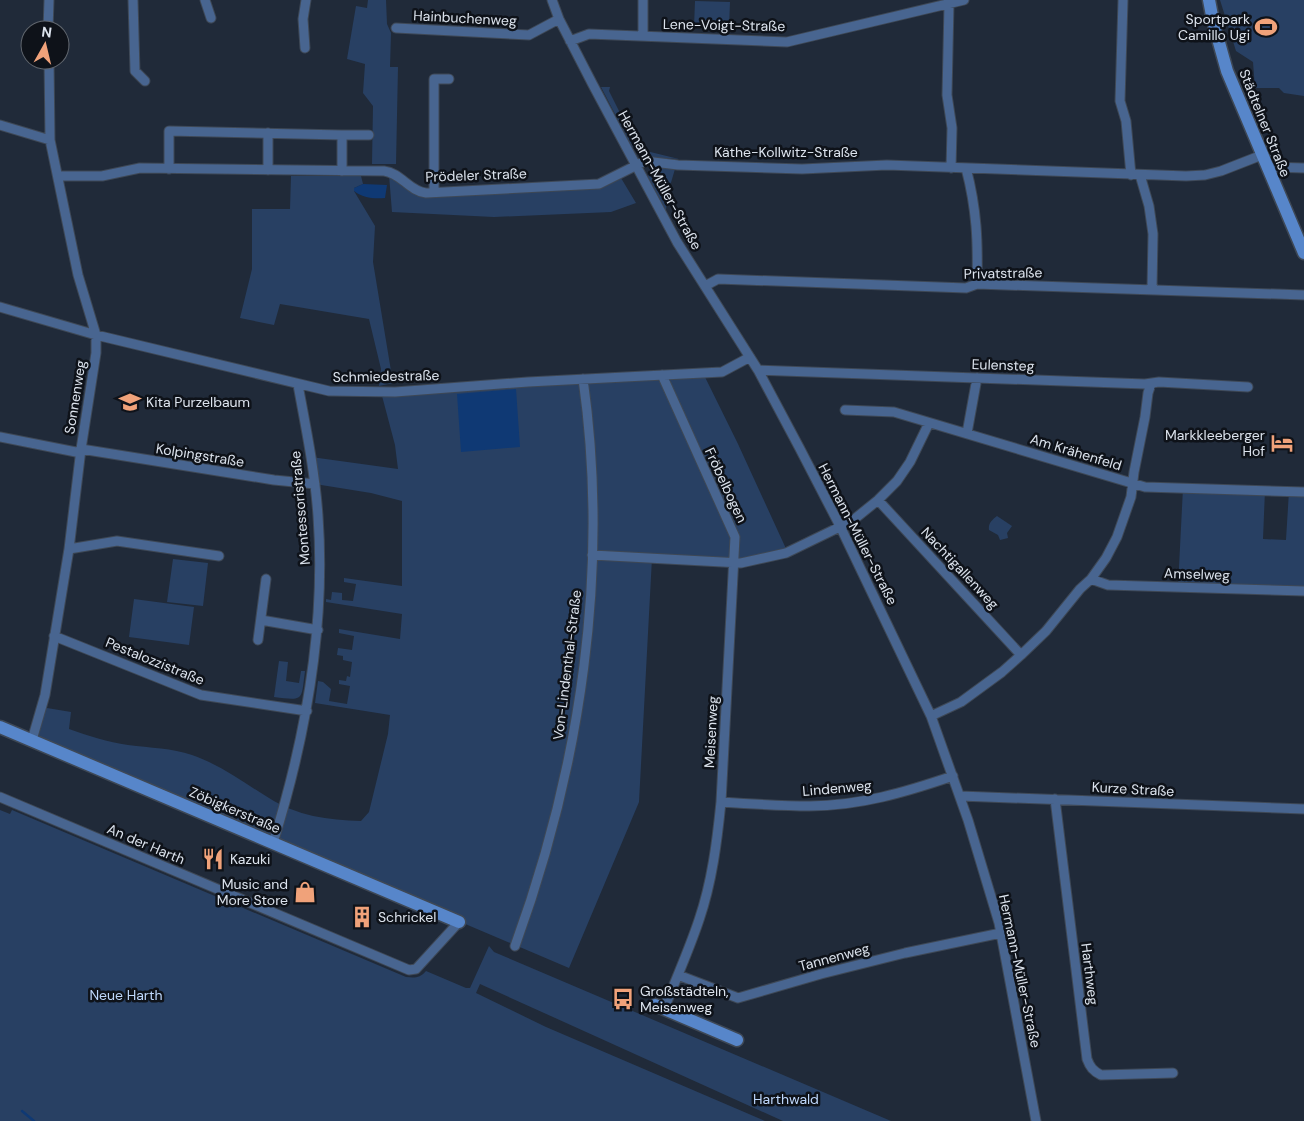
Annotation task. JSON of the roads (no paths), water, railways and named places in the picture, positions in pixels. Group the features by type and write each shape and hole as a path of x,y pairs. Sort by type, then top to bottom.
{"main road":[{"name":"Städtelner Straße","path":"1209,0 1213,21 1228,71 1304,253"},
{"name":"Zöbigkerstraße","path":"0,727 459,922"},
{"path":"660,1007 738,1040"}],"street":[{"path":"48,20 49,0"},
{"path":"133,0 135,71 145,81"},
{"path":"205,0 210,18"},
{"path":"306,0 303,19 306,48"},
{"name":"Hermann-Müller-Straße","path":"552,0 570,41 677,242 758,370 840,526 931,716 960,796 999,923 1036,1121"},
{"path":"643,0 643,36"},
{"name":"Lene-Voigt-Straße","path":"570,41 589,34 787,42 964,0"},
{"path":"1123,0 1120,101 1126,121 1135,175 1149,206 1153,234 1152,289"},
{"path":"949,4 948,95 952,128 952,168"},
{"name":"Hainbuchenweg","path":"396,28 529,35 559,19"},
{"name":"Sonnenweg","path":"32,740 45,695 96,353 96,335 78,275 50,140 49,70"},
{"path":"434,192 434,79 449,79"},
{"path":"0,125 50,140"},
{"path":"169,169 169,131 369,135"},
{"path":"268,133 268,170"},
{"path":"342,134 342,171"},
{"name":"Käthe-Kollwitz-Straße","path":"636,164 645,161 678,165 802,169 887,165 1135,175 1205,175 1264,161"},
{"path":"1264,161 1304,168"},
{"name":"Prödeler Straße","path":"58,176 102,176 140,168 392,172 417,190 434,192 599,184 636,164"},
{"path":"966,168 976,209 978,236 977,284"},
{"name":"Privatstraße","path":"705,286 718,279 966,288 977,284 1304,295"},
{"name":"Schmiedestraße","path":"0,307 96,335 329,391 395,392 583,378 722,372 750,357"},
{"name":"Eulensteg","path":"758,370 1151,384 1159,382 1248,387"},
{"name":"Fröbelbogen","path":"662,375 735,537 733,562"},
{"name":"Von-Lindenthal-Straße","path":"515,946 540,874 564,784 584,665 590,608 592,556 591,466 588,412 583,378"},
{"path":"967,433 977,378"},
{"path":"931,716 961,702 1002,672 1021,655 1046,631 1080,589 1091,579 1106,558 1117,538 1131,497 1151,384"},
{"name":"Montessoristraße","path":"274,843 295,769 318,630 320,544 315,484 298,385"},
{"name":"Am Krähenfeld","path":"845,410 894,412 1133,484 1152,487 1304,492"},
{"path":"592,556 744,562 786,553 852,521 878,500 897,481 910,462 928,423"},
{"name":"Kolpingstraße","path":"0,437 274,480 315,484"},
{"name":"Nachtigallenweg","path":"878,500 1021,655"},
{"path":"68,549 117,541 219,556"},
{"name":"Meisenweg","path":"660,1007 678,975 700,919 710,881 717,842 721,802 733,562"},
{"path":"258,640 266,579"},
{"name":"Amselweg","path":"1091,579 1108,585 1304,591"},
{"path":"261,620 318,630"},
{"name":"Pestalozzistraße","path":"54,636 201,695 306,711"},
{"name":"Lindenweg","path":"721,802 810,806 835,804 906,792 953,776"},
{"name":"Kurze Straße","path":"960,796 1304,809"},
{"name":"An der Harth","path":"0,797 409,970 416,969 459,922"},
{"name":"Harthweg","path":"1055,799 1089,1066 1094,1072 1101,1075 1173,1073"},
{"name":"Tannenweg","path":"678,975 738,998 821,974 905,953 1001,934"}],"waterway":[{"path":"22,1111 34,1121"}],"place":[{"name":"Sportpark Camillo Ugi","path":"1266,27"},
{"name":"Kita Purzelbaum","path":"130,402"},
{"name":"Markkleeberger Hof","path":"1282,443"},
{"name":"Kazuki","path":"213,859"},
{"name":"Music and More Store","path":"305,892"},
{"name":"Schrickel","path":"362,917"},
{"name":"Großstädteln, Meisenweg","path":"623,999"}],"park label":[{"name":"Neue Harth","path":"126,995"},
{"name":"Harthwald","path":"786,1099"}]}
